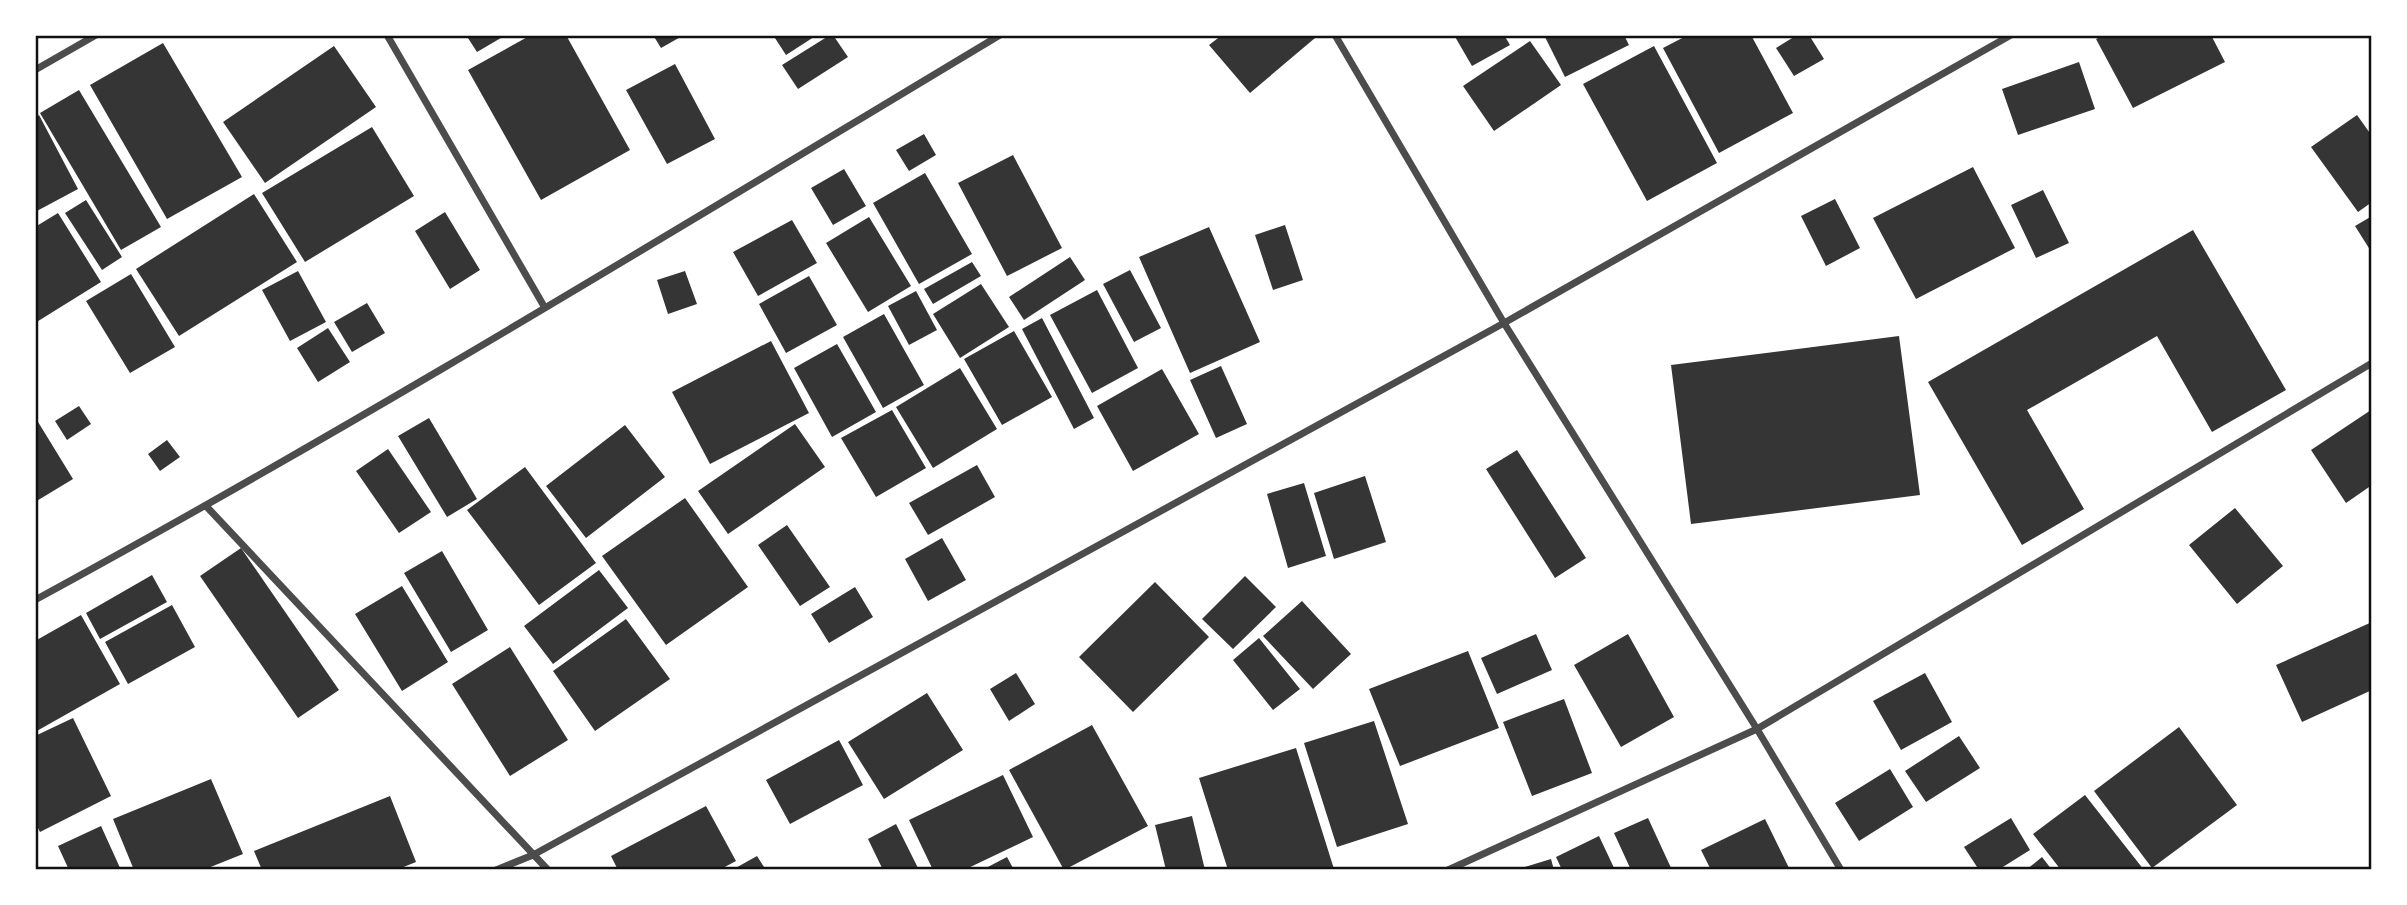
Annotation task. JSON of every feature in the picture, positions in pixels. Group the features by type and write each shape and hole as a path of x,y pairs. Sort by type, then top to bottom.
{"street":[{"path":"35,70 96,35"},
{"path":"387,35 545,308"},
{"path":"35,600 207,507 999,35"},
{"path":"1335,35 1504,323 1757,729 1841,870"},
{"path":"496,870 533,855 1504,323 2011,35"},
{"path":"1448,870 1757,729 2372,363"},
{"path":"207,507 548,870"}],"building":[{"path":"466,35 506,35 477,52"},
{"path":"531,35 566,35 630,150 541,200 468,70"},
{"path":"653,35 684,35 661,48"},
{"path":"773,35 817,35 786,55"},
{"path":"833,35 848,57 798,89 782,65"},
{"path":"1222,35 1312,35 1315,38 1250,93 1209,45"},
{"path":"1454,35 1504,35 1510,45 1472,66"},
{"path":"1544,35 1624,35 1629,45 1565,77"},
{"path":"1688,35 1751,35 1793,113 1719,153 1663,48"},
{"path":"1797,35 1809,35 1824,59 1794,76 1776,48"},
{"path":"2105,35 2211,35 2225,62 2133,108 2096,39"},
{"path":"1530,41 1561,85 1494,131 1463,86"},
{"path":"163,43 242,177 167,219 90,85"},
{"path":"334,46 376,107 265,183 223,122"},
{"path":"1654,46 1717,163 1647,201 1583,84"},
{"path":"2079,62 2095,109 2018,135 2002,89"},
{"path":"675,64 715,139 667,164 626,90"},
{"path":"79,90 161,227 121,250 40,113"},
{"path":"39,115 78,189 35,212 35,117"},
{"path":"2357,115 2372,136 2372,202 2358,212 2311,147"},
{"path":"372,127 414,196 305,262 262,193"},
{"path":"924,134 936,155 909,171 896,150"},
{"path":"1013,155 1062,248 1007,276 958,183"},
{"path":"1973,167 2015,248 1916,299 1873,218"},
{"path":"844,169 866,206 833,225 811,188"},
{"path":"925,173 972,254 919,284 873,203"},
{"path":"2043,190 2069,243 2036,258 2011,205"},
{"path":"254,194 297,262 179,336 136,269"},
{"path":"1835,199 1860,248 1826,266 1801,216"},
{"path":"86,200 122,257 102,270 65,213"},
{"path":"445,212 480,270 450,289 415,231"},
{"path":"58,213 101,282 35,323 35,227"},
{"path":"2372,216 2372,253 2355,226"},
{"path":"869,217 911,286 868,312 826,243"},
{"path":"792,220 817,263 758,296 733,252"},
{"path":"1285,225 1303,280 1273,290 1255,235"},
{"path":"1209,227 1260,342 1190,373 1139,257"},
{"path":"2193,230 2286,390 2212,432 2157,336 2027,410 2084,509 2022,545 1928,382"},
{"path":"1070,257 1085,280 1024,320 1009,297"},
{"path":"972,262 981,276 933,304 924,289"},
{"path":"1130,270 1161,328 1134,342 1103,284"},
{"path":"298,271 326,322 290,341 262,290"},
{"path":"685,271 697,304 668,314 657,280"},
{"path":"131,274 175,347 130,373 86,301"},
{"path":"809,276 837,325 786,353 759,304"},
{"path":"981,284 1009,327 960,358 933,314"},
{"path":"1097,290 1138,368 1092,393 1050,315"},
{"path":"916,291 937,330 909,345 888,306"},
{"path":"367,303 385,333 352,352 334,322"},
{"path":"884,314 924,385 883,408 843,337"},
{"path":"1042,318 1094,418 1074,429 1022,329"},
{"path":"328,328 350,362 318,382 297,348"},
{"path":"1014,331 1052,397 1002,425 964,359"},
{"path":"1899,336 1920,495 1691,524 1671,365"},
{"path":"771,341 809,413 710,464 672,392"},
{"path":"837,344 876,412 832,437 794,368"},
{"path":"1221,366 1247,424 1216,438 1190,380"},
{"path":"960,368 997,429 933,468 896,407"},
{"path":"1162,369 1199,434 1133,471 1097,406"},
{"path":"79,406 91,424 67,440 55,421"},
{"path":"892,410 926,468 876,497 841,438"},
{"path":"2371,410 2372,485 2346,503 2311,450"},
{"path":"35,417 73,479 35,502"},
{"path":"429,418 477,499 447,517 398,436"},
{"path":"795,424 825,467 728,534 698,491"},
{"path":"625,425 665,477 586,538 546,486"},
{"path":"167,440 180,457 160,471 148,454"},
{"path":"388,449 431,512 399,533 356,471"},
{"path":"1517,450 1586,558 1555,578 1486,469"},
{"path":"977,465 995,497 928,535 909,503"},
{"path":"525,467 596,563 539,605 467,510"},
{"path":"1365,476 1386,542 1334,559 1314,493"},
{"path":"1304,483 1326,556 1288,568 1267,494"},
{"path":"685,498 748,587 666,645 602,556"},
{"path":"2235,508 2283,566 2237,604 2189,545"},
{"path":"787,525 830,587 800,606 758,545"},
{"path":"942,538 966,580 928,601 905,559"},
{"path":"241,548 339,690 298,718 200,576"},
{"path":"442,551 488,630 451,652 404,573"},
{"path":"599,570 628,608 553,664 524,626"},
{"path":"152,575 167,602 100,639 86,613"},
{"path":"1245,576 1276,607 1233,649 1202,619"},
{"path":"1155,582 1209,637 1133,712 1079,657"},
{"path":"402,586 448,662 402,691 355,614"},
{"path":"855,587 873,617 829,643 811,614"},
{"path":"1302,601 1351,654 1313,689 1263,636"},
{"path":"172,605 195,647 128,684 105,642"},
{"path":"81,615 120,684 35,732 35,641"},
{"path":"626,619 670,679 595,731 553,671"},
{"path":"2372,622 2372,690 2302,722 2276,665"},
{"path":"1536,634 1552,670 1497,694 1481,658"},
{"path":"1628,634 1674,717 1621,747 1574,665"},
{"path":"1259,638 1300,689 1273,710 1233,660"},
{"path":"510,647 568,740 510,776 452,684"},
{"path":"1468,651 1499,728 1400,766 1369,689"},
{"path":"1016,673 1035,704 1009,721 990,689"},
{"path":"1925,673 1952,722 1901,750 1873,701"},
{"path":"927,693 963,750 884,799 848,742"},
{"path":"1564,699 1592,773 1532,796 1503,722"},
{"path":"73,718 111,796 40,832 35,822 35,736"},
{"path":"1374,721 1408,824 1337,847 1304,743"},
{"path":"1092,725 1148,826 1064,870 1009,770"},
{"path":"2179,727 2237,805 2152,868 2094,791"},
{"path":"1959,736 1980,768 1926,802 1905,771"},
{"path":"839,740 863,785 790,824 766,780"},
{"path":"1296,748 1334,869 1228,870 1199,778"},
{"path":"1890,769 1913,807 1859,841 1835,803"},
{"path":"1003,775 1033,837 964,870 933,870 909,820"},
{"path":"211,779 243,854 203,870 134,870 113,819"},
{"path":"2085,795 2144,870 2061,870 2033,834"},
{"path":"390,796 416,862 396,870 262,870 254,851"},
{"path":"706,806 736,861 719,870 618,870 611,856"},
{"path":"1192,816 1205,870 1166,870 1155,825"},
{"path":"1648,818 1672,870 1631,870 1614,833"},
{"path":"2011,818 2030,850 1998,870 1979,870 1964,847"},
{"path":"1765,819 1790,870 1711,870 1701,850"},
{"path":"896,824 919,870 883,870 868,839"},
{"path":"101,826 121,870 69,870 58,846"},
{"path":"1599,836 1615,870 1562,870 1556,857"},
{"path":"757,856 766,870 732,870"},
{"path":"1007,857 1014,870 982,870"},
{"path":"2042,857 2052,870 2026,870"},
{"path":"1551,859 1554,870 1518,870 1518,869"}]}
